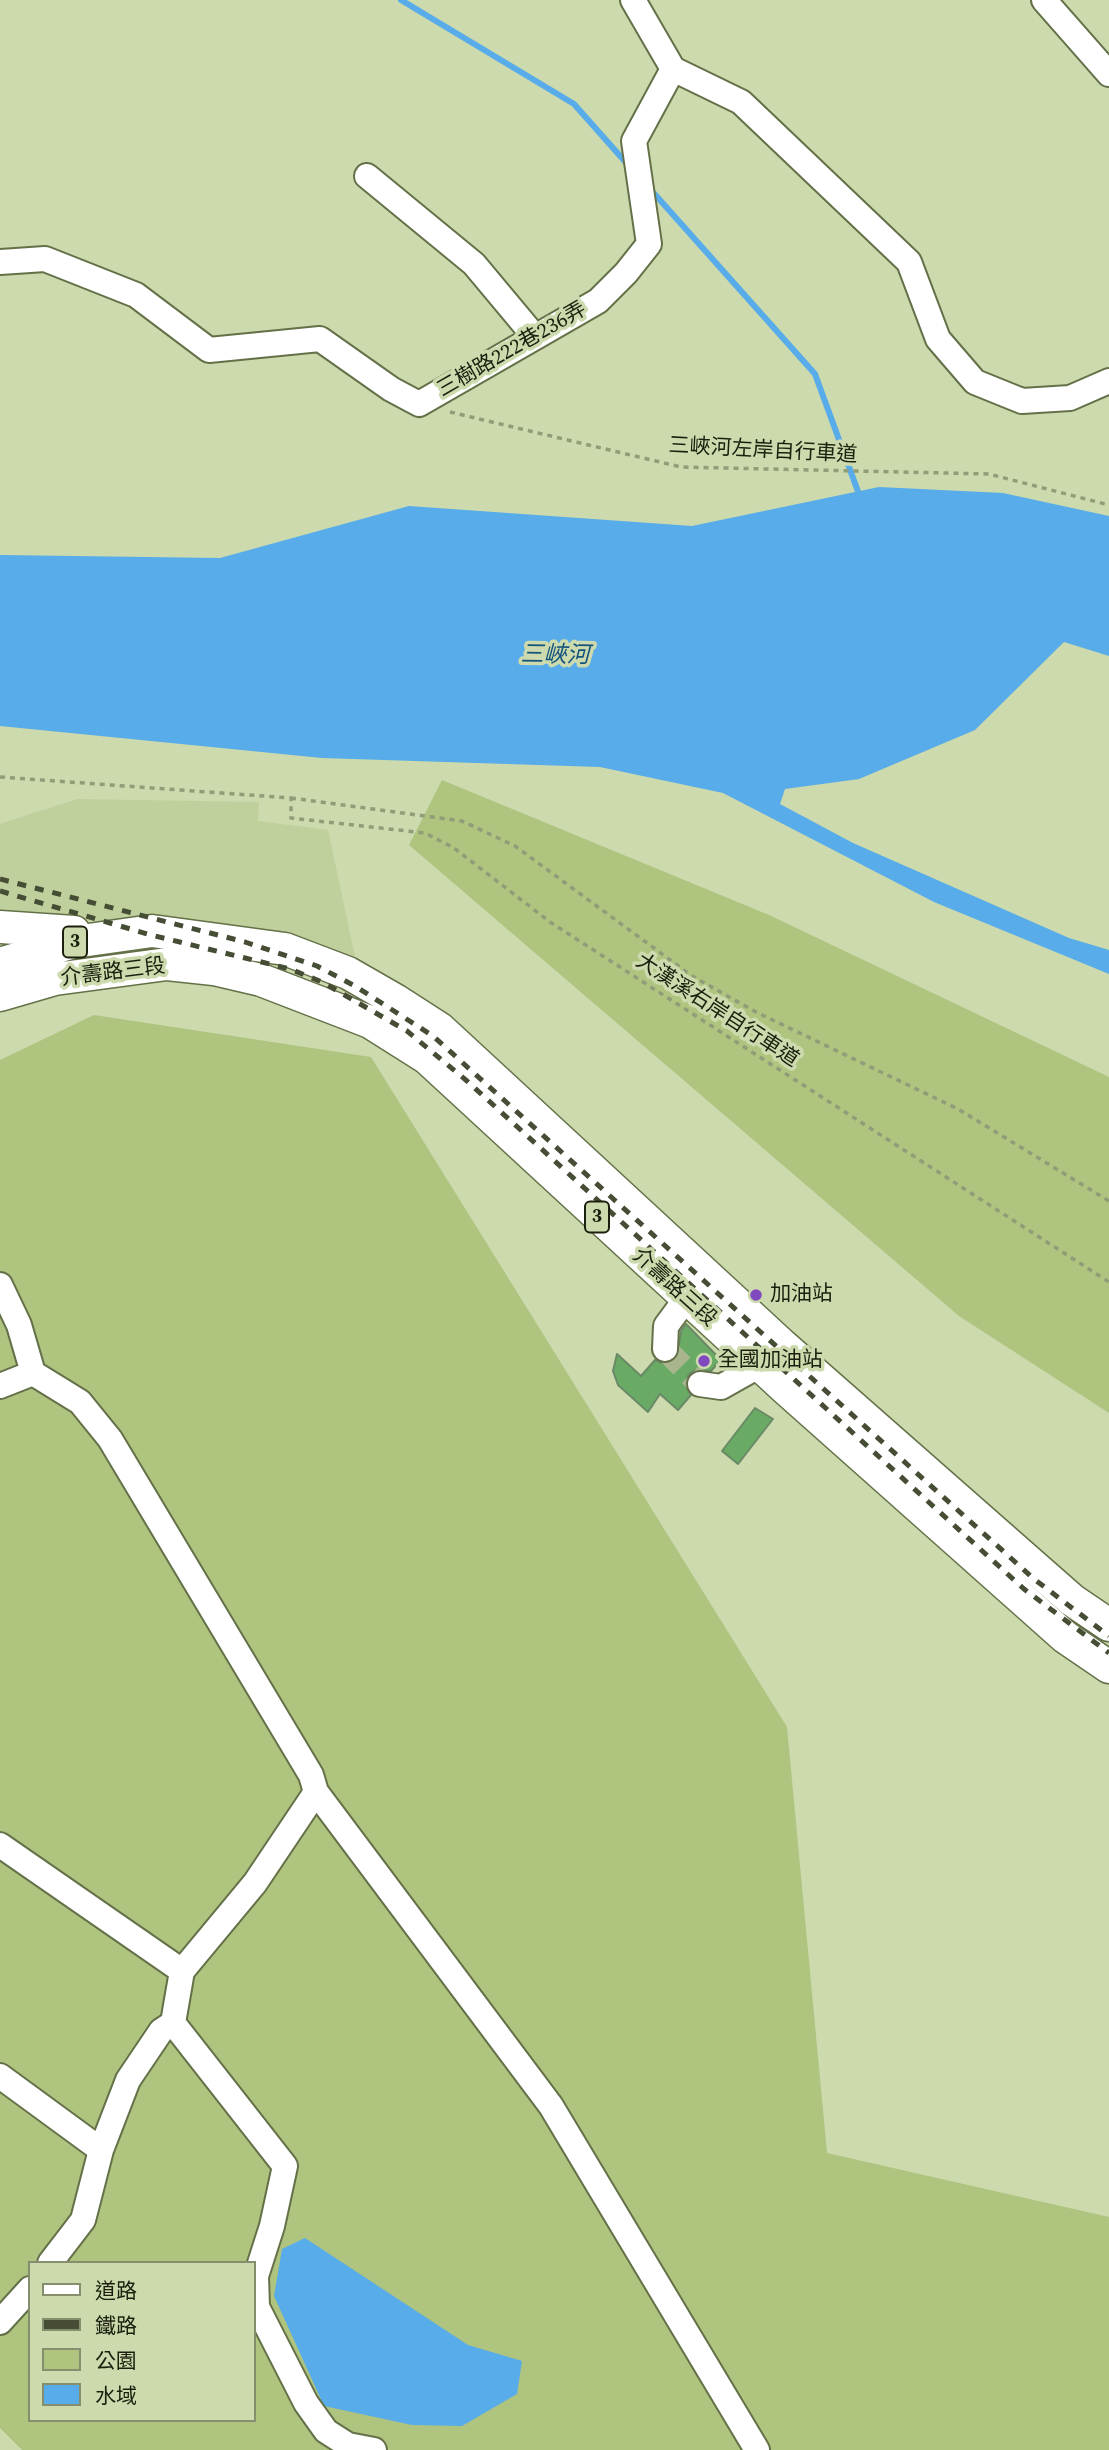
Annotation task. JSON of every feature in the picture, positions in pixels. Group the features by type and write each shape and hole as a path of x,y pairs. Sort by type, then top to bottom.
{"main road":[{"path":"0,927 44,932 152,931"},
{"name":"介壽路三段","path":"0,964 74,942 152,931 285,949 348,973 440,1029 782,1345 1097,1617"},
{"name":"介壽路三段","path":"0,995 55,979 167,964 214,969 261,980 370,1022 427,1058 686,1299 1065,1637 1109,1667"}],"lane":[{"path":"633,0 673,69 741,102 909,262 938,339 975,382 1022,401 1070,398 1109,381"},
{"path":"1044,0 1109,74"},
{"name":"三樹路222巷236弄","path":"0,262 45,259 136,295 209,349 320,339 391,389 419,404 598,300 626,273 649,244 634,141 673,69"},
{"path":"367,176 474,264 536,337"},
{"path":"0,1285 19,1325 33,1373 79,1402 110,1439 311,1775 316,1792 551,2106 757,2450"},
{"path":"665,1349 666,1326 686,1299"},
{"path":"700,1384 721,1387 760,1365"},
{"path":"0,1386 33,1373"},
{"path":"1065,1637 1097,1617"},
{"path":"52,2261 83,2220 101,2150 128,2080 162,2031 173,2023 182,1971 255,1883 316,1792"},
{"path":"0,1845 182,1971"},
{"path":"173,2023 285,2166 272,2226 256,2276"},
{"path":"0,2076 101,2150"},
{"path":"256,2309 306,2403 326,2431 348,2445 374,2450"}],"path":[{"name":"三峽河左岸自行車道","path":"419,404 681,467 989,474 1109,505"},
{"path":"0,777 291,798 463,821 515,846 692,976 756,1012 958,1109 1109,1201"},
{"name":"大漢溪右岸自行車道","path":"291,798 292,818 425,834 454,849 550,922 1109,1282"}],"shaded area":[{"path":"77,799 259,802 258,821 328,830 355,957 303,938 190,919 84,921 0,916 0,824"}],"green space":[{"path":"442,780 769,915 1109,1077 1109,1413 959,1316 409,845"},
{"path":"94,1015 371,1057 787,1727 827,2153 1109,2217 1109,2450 22,2450 0,2428 0,1060"}],"water":[{"name":"三峽河","path":"879,487 1003,493 1109,516 1109,656 1064,642 975,730 859,779 785,789 780,804 853,843 1069,938 1109,950 1109,974 934,902 723,793 600,767 322,758 0,726 0,555 220,558 409,506 692,526"},
{"path":"305,2238 468,2345 522,2361 517,2394 462,2426 412,2425 324,2406 274,2296 282,2249"}],"building":[{"path":"686,1324 721,1360 711,1371 695,1370 689,1374 685,1383 691,1395 678,1410 660,1394 648,1412 618,1385 613,1371 617,1354 641,1376 655,1360 665,1364 677,1358 681,1331"},
{"path":"755,1408 773,1419 738,1464 722,1451"}],"waterway":[{"path":"401,0 574,104 629,166"},
{"path":"651,190 815,374 860,497"}],"tunnel":[{"path":"665,1349 700,1384"}],"railway":[{"path":"0,879 245,942 317,966 355,986 433,1036 1034,1579 1109,1636"},
{"path":"0,891 151,935 290,969 322,982 407,1031 467,1081 1024,1589 1109,1653"}],"place":[{"name":"加油站","path":"756,1295"},
{"name":"全國加油站","path":"704,1361"}]}
